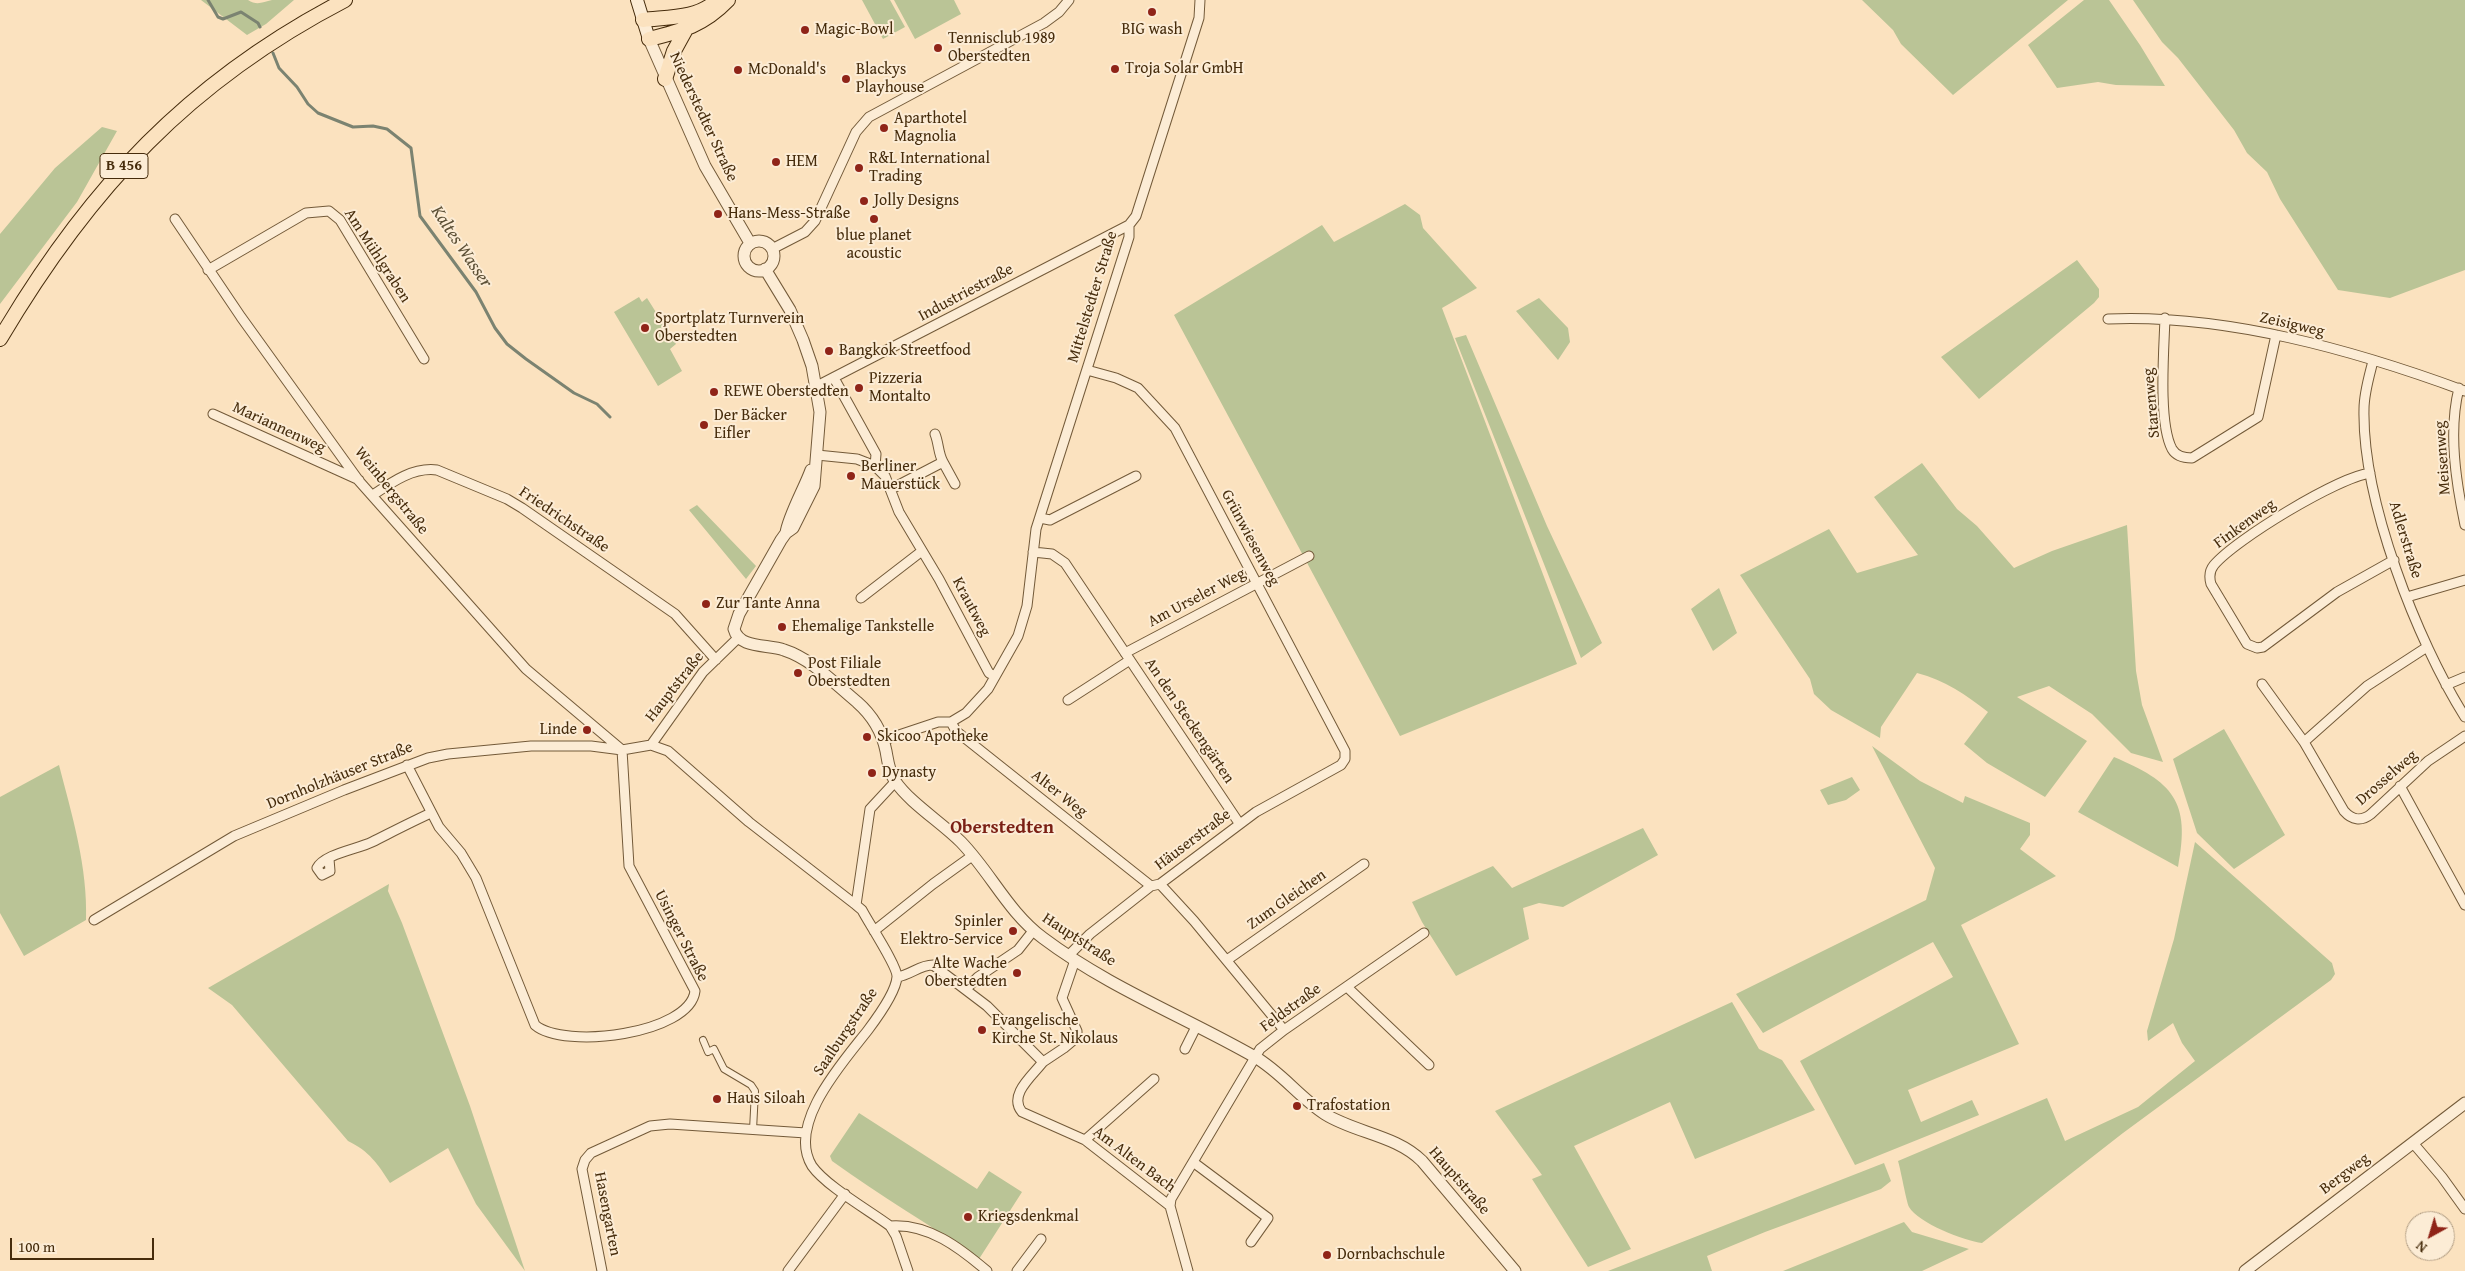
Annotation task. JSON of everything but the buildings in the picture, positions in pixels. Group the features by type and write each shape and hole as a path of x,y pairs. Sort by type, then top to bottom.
{"main road":[{"name":"B 456","path":"0,339 23,299 53,254 107,185 175,116 251,56 285,33 345,0"},
{"name":"Niederstedter Straße","path":"637,0 649,39"},
{"path":"643,20 692,14 717,0"},
{"path":"649,39 685,31 708,18 728,0"},
{"path":"665,79 674,51 685,31"}],"street":[{"path":"772,249 805,232 815,221 852,138 869,117 1044,23 1053,17 1069,0"},
{"name":"Mittelstedter Straße","path":"884,740 938,722 951,722 973,706 995,676 1022,628 1040,518 1129,237 1129,226 1136,216 1199,18 1200,0"},
{"name":"Niederstedter Straße","path":"649,39 704,166 750,243"},
{"name":"Am Mühlgraben","path":"208,270 306,213 329,211 340,220 424,359"},
{"name":"Weinbergstraße","path":"175,219 208,270 360,481 526,669 622,750"},
{"name":"Industriestraße","path":"817,386 1129,226"},
{"path":"763,241 772,249 773,261 765,269 751,269 745,262 744,252 750,243 763,241"},
{"path":"738,638 734,629 739,614 786,533 793,528 810,496 815,478 817,455 820,412 812,366 793,316 765,269"},
{"name":"Zeisigweg","path":"2108,319 2165,318 2224,325 2276,335 2373,361 2462,390"},
{"name":"Starenweg","path":"2165,318 2163,368 2167,431 2172,448 2176,454 2186,458 2192,458 2258,417 2276,335"},
{"name":"Adlerstraße","path":"2373,361 2364,410 2370,472 2394,560 2407,597 2427,647 2465,717"},
{"name":"Grünwiesenweg","path":"1087,370 1116,378 1138,388 1175,428 1345,751 1345,759"},
{"name":"Krautweg","path":"834,378 876,454 875,466 885,476 899,512 989,672 995,676"},
{"name":"Meisenweg","path":"2462,390 2455,411 2455,451 2465,525"},
{"name":"Mariannenweg","path":"213,414 360,481"},
{"path":"935,434 940,446 939,453 955,484"},
{"path":"817,455 857,458 875,466"},
{"path":"891,489 943,462"},
{"name":"Friedrichstraße","path":"372,495 399,479 428,469 437,470 507,499 675,614 716,660"},
{"name":"Finkenweg","path":"2370,472 2356,475 2337,484 2290,510 2249,536 2214,565 2210,579 2245,640 2257,648 2263,647 2337,592 2394,560"},
{"path":"1040,518 1050,520 1136,476"},
{"path":"861,598 922,551"},
{"name":"An den Steckengärten","path":"1033,552 1052,554 1065,563 1239,823"},
{"name":"Am Urseler Weg","path":"1128,657 1257,583 1309,556"},
{"path":"2407,597 2465,580"},
{"name":"Hauptstraße","path":"622,750 651,745 703,672 738,638 750,644 785,650 807,661 864,708 876,724 884,740 889,769 895,782 904,793 948,829 972,856 1017,915 1033,931 1072,958 1256,1057 1325,1114 1402,1146 1415,1154 1515,1271"},
{"path":"2304,742 2367,686 2427,647"},
{"name":"An den Steckengärten","path":"1068,700 1128,657"},
{"path":"2446,684 2465,677"},
{"name":"Drosselweg","path":"2262,684 2304,742 2344,811 2356,819 2366,818 2428,761 2465,736"},
{"name":"Alter Weg","path":"951,722 963,736 1155,885 1227,960 1284,1030"},
{"name":"Saalburgstraße","path":"651,745 668,751 676,757 749,822 862,910 893,964 897,976 876,1019 817,1100 806,1133 807,1151 812,1166 845,1194 890,1226"},
{"name":"Dornholzhäuser Straße","path":"94,920 234,836 407,765 448,754 531,746 591,746 622,750"},
{"name":"Usinger Straße","path":"407,765 444,835 461,853 476,878 535,1025 545,1031 589,1037 616,1036 631,1033 686,1009 691,1003 695,991 629,866 622,750"},
{"name":"Häuserstraße","path":"1072,958 1090,934 1239,823 1341,765 1345,759"},
{"path":"856,905 868,818 872,805 895,782"},
{"path":"2400,786 2465,905"},
{"path":"329,859 371,842 431,813"},
{"path":"874,931 972,856"},
{"name":"Zum Gleichen","path":"1227,960 1364,864"},
{"path":"966,989 978,977 1018,950 1033,931"},
{"name":"Feldstraße","path":"1256,1057 1264,1045 1284,1030 1424,934"},
{"path":"897,976 912,973 924,965 933,965 1000,1017 1043,1062 1064,1048 1077,1036 1077,1031 1062,998 1072,958"},
{"name":"Feldstraße","path":"1347,987 1428,1065"},
{"path":"1185,1049 1196,1026"},
{"path":"703,1040 708,1052 714,1049 724,1069 755,1091 753,1130"},
{"name":"Am Alten Bach","path":"1043,1062 1017,1096 1022,1112 1084,1140 1170,1206 1171,1199 1256,1057"},
{"path":"1084,1140 1154,1079"},
{"name":"Bergweg","path":"2252,1269 2465,1102"},
{"name":"Hasengarten","path":"602,1271 582,1169 588,1156 650,1126 670,1124 806,1133"},
{"path":"2413,1143 2442,1177 2465,1209"},
{"name":"Am Alten Bach","path":"1193,1162 1268,1218 1250,1242"},
{"path":"788,1271 845,1194"},
{"path":"1170,1206 1188,1271"},
{"path":"890,1226 896,1236 908,1271"},
{"path":"890,1226 906,1226 934,1234 987,1271"},
{"path":"1017,1271 1041,1239"}],"green space":[{"path":"201,0 248,0 257,3 272,0 294,0 266,24 247,35"},
{"path":"862,0 890,0 905,27 883,39"},
{"path":"894,0 954,0 961,14 915,39"},
{"path":"1862,0 2068,0 1953,95 1901,44 1893,30"},
{"path":"2084,0 2109,0 2165,86 2116,85 2098,82 2057,88 2028,45"},
{"path":"2133,0 2465,0 2465,270 2390,298 2338,290 2280,199 2267,172 2247,153 2234,130 2178,58 2162,42"},
{"path":"102,127 117,131 77,202 0,304 0,234 55,168"},
{"path":"1405,204 1420,215 1423,228 1477,288 1442,308 1577,664 1400,736 1174,315 1322,225 1334,242"},
{"path":"2077,260 2099,289 2099,297 1979,399 1941,357"},
{"name":"Sportplatz Turnverein Oberstedten","path":"639,297 642,302 647,298 676,344 670,349 682,371 658,386 614,312"},
{"path":"1539,298 1568,328 1570,342 1558,360 1516,311"},
{"path":"1466,335 1547,526 1602,643 1581,658 1455,338"},
{"path":"1922,463 1957,509 1977,526 2014,568 2052,551 2127,525 2136,671 2142,705 2163,762 2131,753 2092,714 2049,686 2017,697 2087,741 2045,797 1987,763 1964,744 1988,712 1946,684 1917,673 1881,727 1880,738 1831,710 1814,694 1810,679 1740,575 1829,529 1857,573 1918,555 1874,497"},
{"path":"697,505 756,566 746,579 689,510"},
{"path":"1719,588 1737,633 1713,651 1691,609"},
{"path":"2224,729 2285,835 2234,869 2197,833 2173,759"},
{"path":"1872,746 1920,781 1963,803 1965,796 2030,823 2030,835 2020,849 2056,876 1961,925 2019,1044 1908,1090 1921,1122 1972,1100 1979,1115 1855,1165 1800,1061 1953,977 1933,942 1763,1033 1736,994 1926,900 1935,868"},
{"path":"2114,757 2151,775 2164,785 2173,797 2179,810 2182,825 2178,867 2078,812"},
{"path":"59,765 82,861 86,920 24,956 0,913 0,797"},
{"path":"1852,777 1860,790 1846,800 1828,805 1820,790"},
{"path":"1643,828 1658,855 1563,907 1539,903 1523,908 1529,939 1456,976 1422,922 1412,902 1493,866 1512,888"},
{"path":"2195,842 2332,963 2335,974 2331,980 2123,1133 1982,1243 1954,1235 1922,1219 1909,1207 1898,1161 2047,1098 2065,1141 2138,1107 2195,1061 2182,1043 2173,1023 2148,1041 2147,1031 2174,939"},
{"path":"389,884 388,891 402,923 470,1106 525,1271 476,1204 448,1148 390,1183 362,1149 348,1141 232,1005 208,988"},
{"path":"1732,1002 1759,1049 1782,1060 1815,1110 1695,1159 1670,1102 1574,1146 1631,1249 1588,1267 1532,1179 1542,1175 1495,1111"},
{"path":"859,1113 977,1189 989,1171 1022,1192 979,1259 832,1161 830,1156"},
{"path":"1884,1163 1891,1181 1881,1189 1765,1232 1707,1256 1712,1271 1608,1271"},
{"path":"1904,1222 1912,1232 1969,1249 1922,1271 1783,1271"}],"waterway":[{"name":"Kaltes Wasser","path":"208,0 218,17 223,19 241,12 258,23 260,27"},
{"name":"Kaltes Wasser","path":"273,53 279,68 297,87 308,104 318,113 353,127 373,126 387,129 411,148 420,216 476,292 495,328 507,344 526,359 574,393 597,404 610,417"}],"place":[{"name":"BIG wash","path":"1152,12"},
{"name":"Magic-Bowl","path":"805,30"},
{"name":"Tennisclub 1989 Oberstedten","path":"938,48"},
{"name":"Troja Solar GmbH","path":"1115,69"},
{"name":"McDonald's","path":"738,70"},
{"name":"Blackys Playhouse","path":"846,79"},
{"name":"Aparthotel Magnolia","path":"884,128"},
{"name":"HEM","path":"776,162"},
{"name":"R&L International Trading","path":"859,168"},
{"name":"Jolly Designs","path":"864,201"},
{"name":"Hans-Mess-Straße","path":"718,214"},
{"name":"blue planet acoustic","path":"874,219"},
{"name":"Sportplatz Turnverein Oberstedten","path":"645,328"},
{"name":"Bangkok Streetfood","path":"829,351"},
{"name":"Pizzeria Montalto","path":"859,388"},
{"name":"REWE Oberstedten","path":"714,392"},
{"name":"Der Bäcker Eifler","path":"704,425"},
{"name":"Berliner Mauerstück","path":"851,476"},
{"name":"Zur Tante Anna","path":"706,604"},
{"name":"Ehemalige Tankstelle","path":"782,627"},
{"name":"Post Filiale Oberstedten","path":"798,673"},
{"name":"Linde","path":"587,730"},
{"name":"Skicoo Apotheke","path":"867,737"},
{"name":"Dynasty","path":"872,773"},
{"name":"Spinler Elektro-Service","path":"1013,931"},
{"name":"Alte Wache Oberstedten","path":"1017,973"},
{"name":"Evangelische Kirche St. Nikolaus","path":"982,1030"},
{"name":"Haus Siloah","path":"717,1099"},
{"name":"Trafostation","path":"1297,1106"},
{"name":"Kriegsdenkmal","path":"968,1217"},
{"name":"Dornbachschule","path":"1327,1255"}],"district":[{"name":"Oberstedten","path":"1002,828"}]}
